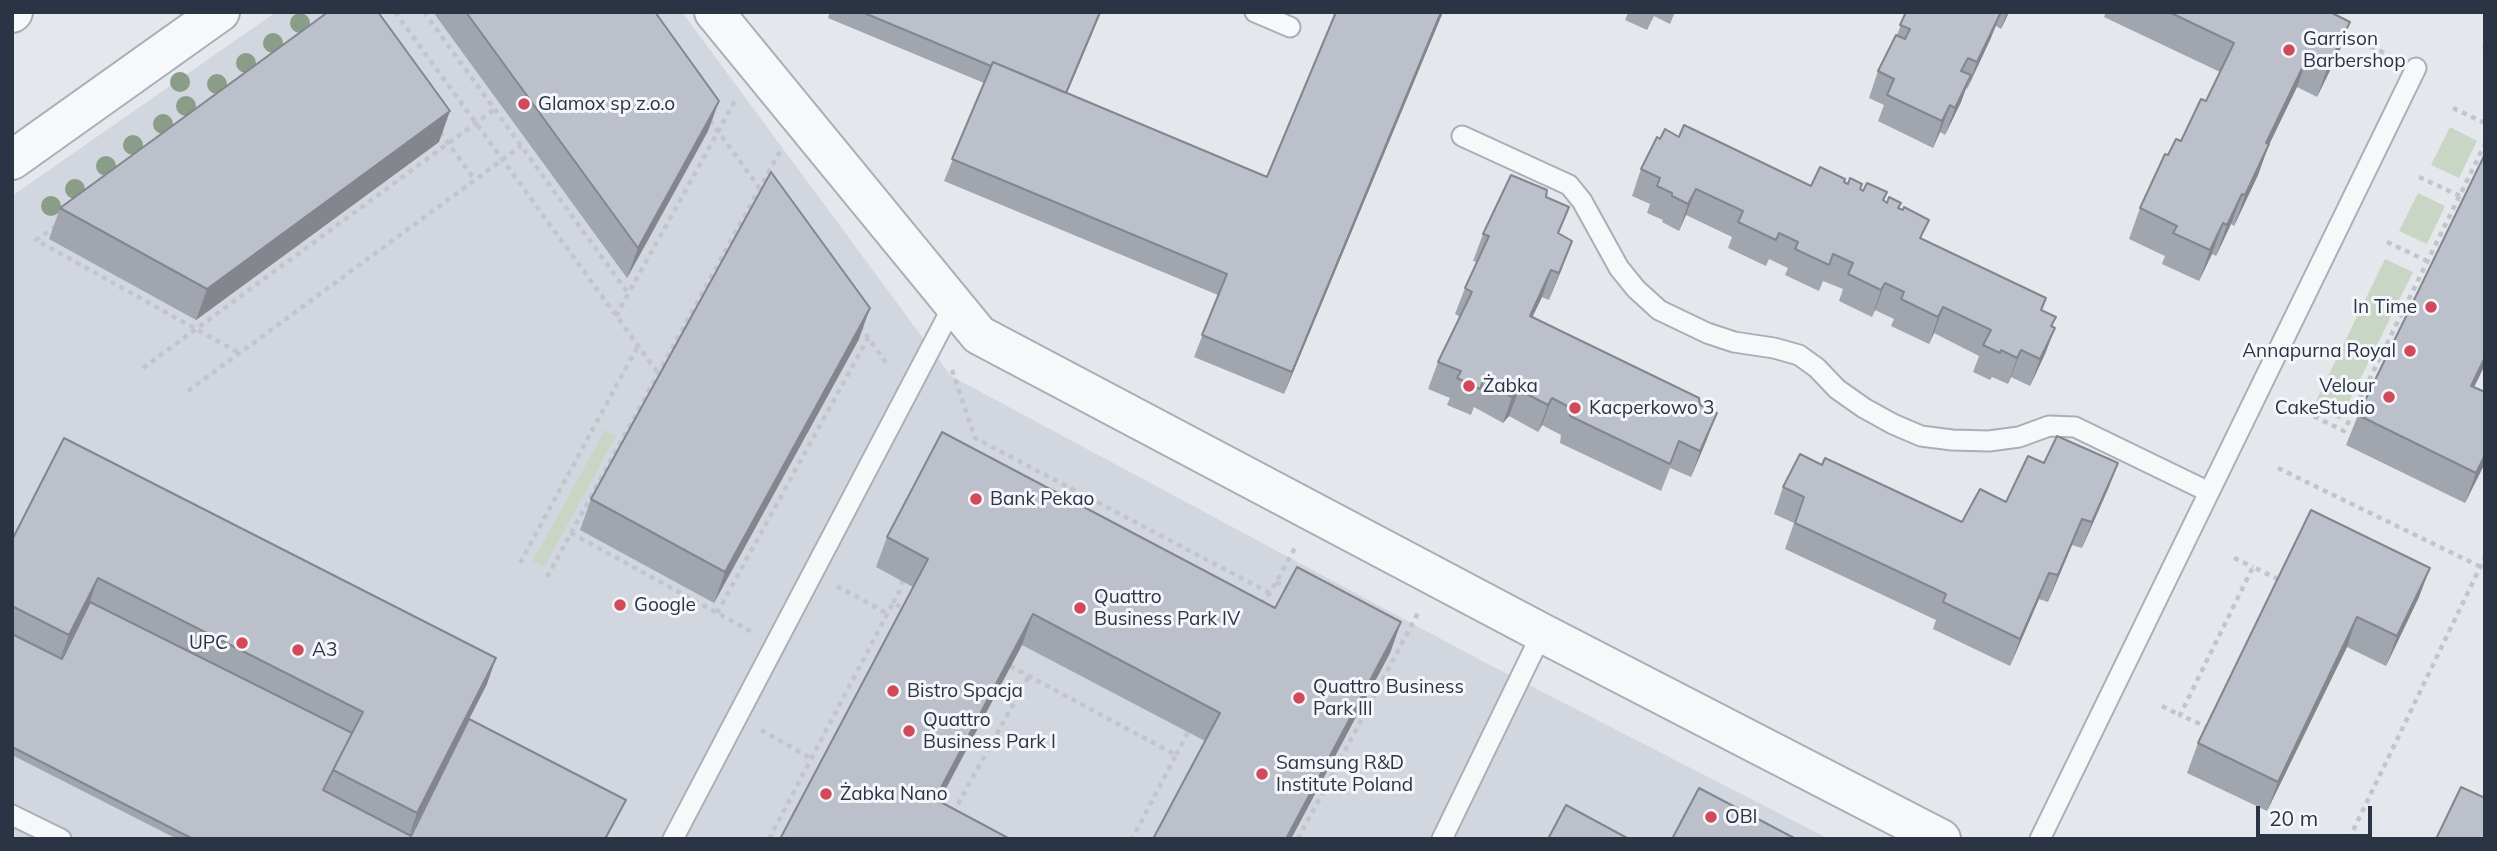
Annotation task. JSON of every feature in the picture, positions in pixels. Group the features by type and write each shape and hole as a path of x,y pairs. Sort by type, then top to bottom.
{"street":[{"path":"12,160 220,12"},
{"path":"714,12 979,335 1542,633 1941,839"}],"lane":[{"path":"1255,12 1290,27"},
{"path":"2040,839 2416,68"},
{"path":"1462,136 1569,185 1582,201 1619,268 1636,289 1659,310 1707,333 1734,342 1799,355 1817,368 1837,389 1893,424 1921,436 1977,441 2019,437 2049,426 2075,427 2209,492"},
{"path":"673,839 954,304"},
{"path":"1442,839 1542,633"},
{"path":"12,815 59,838"}],"path":[{"path":"395,12 658,373"},
{"path":"424,12 628,293"},
{"path":"2333,29 2416,68"},
{"path":"616,316 741,89"},
{"path":"2453,108 2485,123"},
{"path":"143,368 495,109"},
{"path":"702,109 768,199"},
{"path":"433,122 475,180"},
{"path":"547,577 784,144"},
{"path":"2305,412 2344,431 2485,144"},
{"path":"188,391 522,146"},
{"path":"2419,177 2460,196"},
{"path":"58,224 36,240 239,353"},
{"path":"2387,243 2427,261"},
{"path":"2423,270 2430,273"},
{"path":"852,317 890,368"},
{"path":"717,612 868,338"},
{"path":"520,562 638,346"},
{"path":"951,368 975,438 1270,593"},
{"path":"2359,401 2367,404"},
{"path":"970,447 975,438"},
{"path":"2278,468 2482,567"},
{"path":"571,533 752,632"},
{"path":"1253,614 1270,593 1295,548"},
{"path":"2349,839 2485,557"},
{"path":"2234,558 2280,580"},
{"path":"2180,715 2253,567"},
{"path":"769,839 888,614 901,588 903,574"},
{"path":"1276,582 1298,594"},
{"path":"834,584 888,614"},
{"path":"893,603 906,610"},
{"path":"1298,839 1307,816 1418,613"},
{"path":"1388,642 1399,648"},
{"path":"1010,666 1176,755"},
{"path":"949,820 1029,676"},
{"path":"2162,706 2209,728"},
{"path":"759,729 812,759"},
{"path":"1132,839 1188,732"},
{"path":"816,751 822,754"},
{"path":"954,811 965,816"}],"shaded area":[{"path":"276,12 682,12 951,376 1482,661 1829,839 12,839 12,196"}],"green space":[{"path":"2450,127 2477,141 2459,178 2431,165"},
{"path":"2418,193 2445,206 2427,244 2399,231"},
{"path":"2385,259 2413,272 2340,420 2313,407"},
{"path":"605,430 616,436 544,567 533,561"}],"building":[{"path":"328,12 378,12 450,111 207,289 60,208"},
{"path":"466,12 655,12 719,101 638,248"},
{"path":"862,12 1100,12 1066,93 993,62 991,66"},
{"path":"1336,12 1441,12 1292,372 1202,335 1227,274 952,159 993,62 1267,177"},
{"path":"1906,12 2000,14 1977,62 1968,58 1961,71 1971,75 1955,108 1950,105 1942,121 1887,95 1894,79 1878,71 1896,35 1905,39 1910,29 1900,25"},
{"path":"2169,12 2330,12 2350,22 2328,66 2308,56 2266,143 2269,144 2245,195 2242,194 2227,225 2223,223 2210,250 2173,233 2177,226 2140,208 2165,154 2168,155 2176,139 2181,141 2201,99 2206,101 2234,43"},
{"path":"1684,125 1811,186 1820,167 1845,179 1844,182 1848,184 1850,178 1862,184 1860,189 1863,191 1867,183 1887,192 1883,200 1887,203 1889,197 1901,203 1898,208 1903,210 1904,207 1929,220 1920,238 2046,298 2041,310 2056,317 2051,326 2055,328 2040,359 2021,350 2017,358 1983,345 1991,330 1943,307 1938,317 1901,299 1904,292 1885,283 1881,290 1848,274 1853,263 1833,254 1829,265 1795,249 1798,242 1779,233 1776,240 1738,222 1743,211 1696,189 1688,204 1672,196 1672,193 1657,186 1660,178 1641,169 1657,137 1660,139 1665,129 1679,137"},
{"path":"2485,154 2485,357 2471,386 2485,392 2485,455 2476,473 2358,415"},
{"path":"771,172 870,308 725,572 591,499"},
{"path":"1511,175 1547,190 1546,197 1569,207 1558,233 1572,241 1559,273 1551,270 1530,316 1699,398 1700,405 1717,413 1700,451 1679,441 1670,464 1570,416 1571,408 1552,398 1548,405 1519,390 1512,397 1483,381 1480,389 1457,378 1461,371 1438,362 1472,292 1465,288 1489,236 1483,234"},
{"path":"942,432 1275,608 1297,567 1401,622 1286,839 1153,839 1220,713 1033,614 935,799 1010,839 780,839 928,559 887,537"},
{"path":"2057,436 2118,463 2092,522 2082,519 2058,575 2049,573 2020,639 1943,602 1946,594 1795,523 1804,497 1783,487 1800,454 1822,465 1825,458 1962,522 1980,489 2006,502 2028,456 2044,463"},
{"name":"A3","path":"64,438 496,658 417,813 333,770 363,712 98,578 69,635 12,606 12,540"},
{"path":"2311,510 2430,568 2397,636 2357,617 2278,782 2198,743"},
{"path":"90,602 352,733 323,790 411,836 469,719 626,800 605,839 193,839 12,747 12,634 62,659"},
{"path":"2461,787 2485,798 2485,839 2436,839"},
{"name":"OBI","path":"1699,788 1796,839 1672,839"},
{"path":"1566,805 1629,839 1548,839"}],"place":[{"name":"Garrison Barbershop","path":"2289,50"},
{"name":"Glamox sp z.o.o","path":"524,104"},
{"name":"In Time","path":"2431,307"},
{"name":"Annapurna Royal","path":"2410,351"},
{"name":"Żabka","path":"1469,386"},
{"name":"Velour CakeStudio","path":"2389,397"},
{"name":"Kacperkowo 3","path":"1575,408"},
{"name":"Bank Pekao","path":"976,499"},
{"name":"Google","path":"620,605"},
{"name":"Quattro Business Park IV","path":"1080,608"},
{"name":"UPC","path":"242,643"},
{"name":"A3","path":"298,650"},
{"name":"Bistro Spacja","path":"893,691"},
{"name":"Quattro Business Park III","path":"1299,698"},
{"name":"Quattro Business Park I","path":"909,731"},
{"name":"Samsung R&D Institute Poland","path":"1262,774"},
{"name":"Żabka Nano","path":"826,794"},
{"name":"OBI","path":"1711,817"}]}
